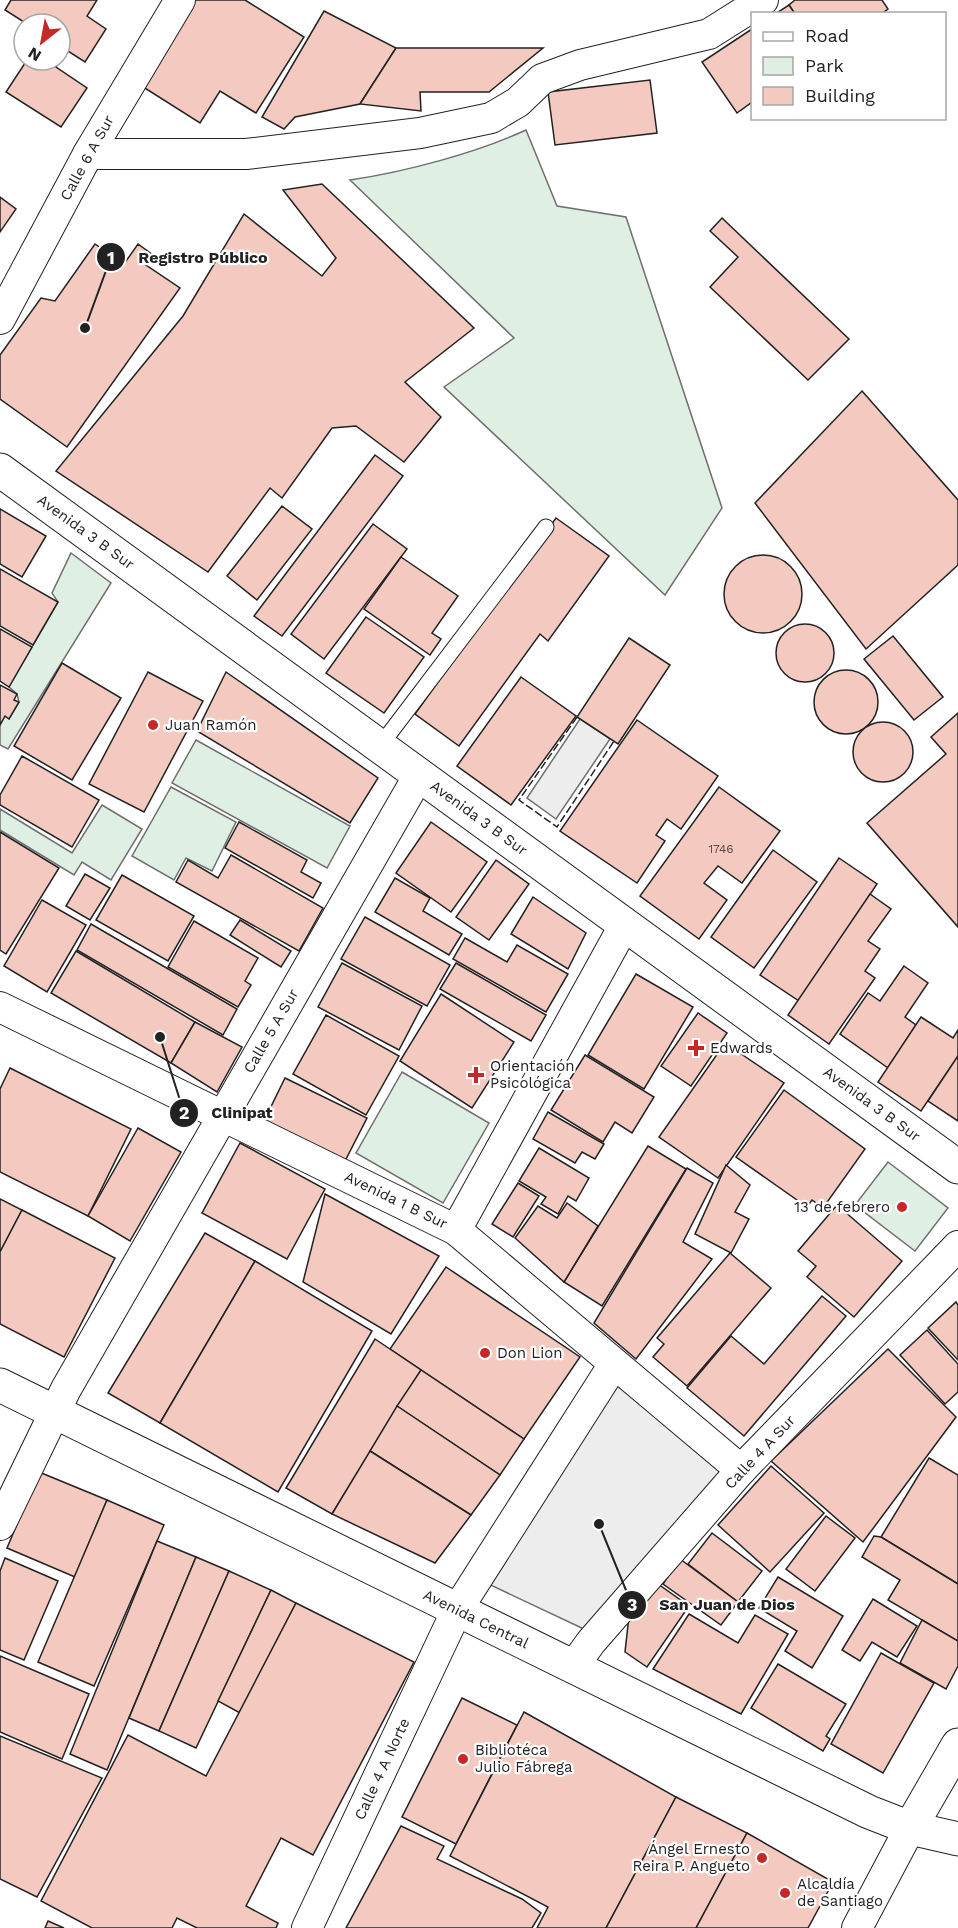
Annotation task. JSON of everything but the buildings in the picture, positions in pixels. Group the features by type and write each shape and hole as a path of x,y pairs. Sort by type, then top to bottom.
{"main road":[{"name":"Avenida 3 B Sur","path":"0,470 958,1167"},
{"name":"Avenida Central","path":"0,1385 876,1815 918,1816 958,1839"},
{"path":"918,1816 958,1745"}],"street":[{"name":"Calle 6 A Sur","path":"0,319 88,154 180,0"},
{"path":"88,154 246,154 420,133 491,118 518,102 542,80 580,65 709,34 764,0"},
{"name":"Calle 5 A Sur","path":"0,1526 54,1413 418,774"},
{"path":"456,1230 625,924"},
{"name":"Avenida 1 B Sur","path":"0,1007 456,1230 741,1470"},
{"name":"Calle 4 A Sur","path":"573,1667 591,1642 741,1470 958,1246"},
{"path":"457,1610 614,1364"},
{"name":"Calle 4 A Norte","path":"307,1928 457,1610"},
{"path":"857,1928 918,1816"}],"lane":[{"path":"380,746 546,527"}],"green space":[{"path":"526,130 557,206 626,217 722,508 665,595 444,387 514,338 350,180 440,161"},
{"path":"71,553 111,583 8,749 0,745 0,725 5,716 9,719 19,702 17,694 9,687 58,602 52,593"},
{"path":"196,740 350,826 327,868 172,783"},
{"path":"171,787 236,822 212,871 186,858 174,880 132,856"},
{"path":"102,805 142,829 111,880 82,862 74,875 0,830 0,809 72,853"},
{"path":"402,1072 489,1123 443,1203 356,1153"},
{"name":"13 de febrero","path":"888,1162 948,1208 915,1251 855,1205"}],"shaded area":[{"path":"580,719 610,739 556,819 527,798"},
{"path":"619,1375 728,1468 586,1630 482,1581"}],"fence":[{"path":"577,717 519,800 557,827 614,741"}],"place":[{"name":"Registro Público","path":"85,328"},
{"name":"Juan Ramón","path":"153,725"},
{"name":"Clinipat","path":"160,1037"},
{"name":"Edwards","path":"696,1048"},
{"name":"Orientación Psicológica","path":"476,1075"},
{"name":"13 de febrero","path":"902,1207"},
{"name":"Don Lion","path":"485,1353"},
{"name":"San Juan de Dios","path":"599,1524"},
{"name":"Bibliotéca Julio Fábrega","path":"463,1759"},
{"name":"Ángel Ernesto Reira P. Angueto","path":"762,1858"},
{"name":"Alcaldía de Santiago","path":"785,1893"}]}
